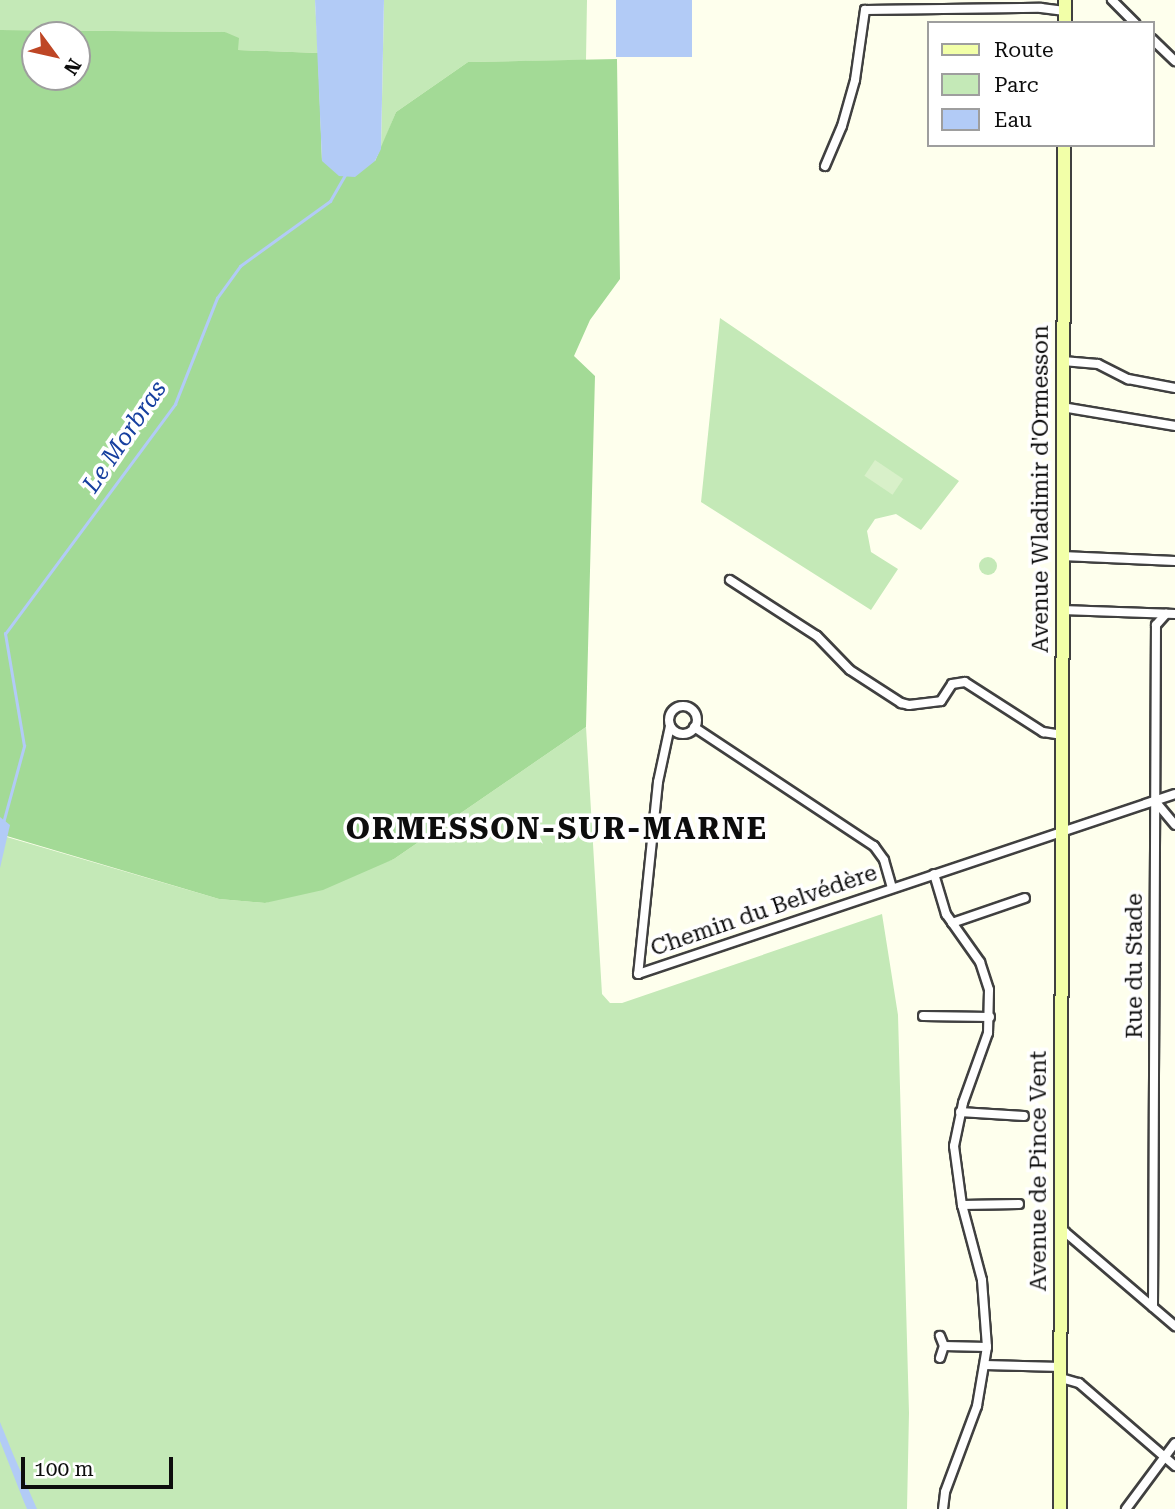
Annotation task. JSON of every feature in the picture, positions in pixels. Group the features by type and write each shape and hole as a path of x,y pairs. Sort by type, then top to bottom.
{"main road":[{"name":"Avenue Wladimir d'Ormesson","path":"1061,833 1064,147"},
{"name":"Avenue de Pince Vent","path":"1060,1509 1061,833"}],"street":[{"path":"1112,0 1133,21"},
{"path":"825,166 842,126 855,80 865,10 1041,8 1065,11"},
{"path":"1154,41 1175,61"},
{"path":"1063,361 1098,364 1128,379 1175,388"},
{"path":"1062,407 1175,426"},
{"path":"1062,556 1175,561"},
{"path":"730,580 817,636 850,670 901,703 909,705 941,701 952,684 965,682 1042,732 1061,735"},
{"path":"1062,610 1171,614"},
{"path":"1146,613 1156,625 1171,614"},
{"name":"Rue du Stade","path":"1153,1307 1156,625"},
{"path":"687,706 695,712 694,727 682,734 670,726 673,710 687,706"},
{"name":"Chemin du Belvédère","path":"670,726 658,782 638,974 1175,794"},
{"path":"694,727 874,846 884,860 892,888"},
{"path":"1155,801 1175,825"},
{"path":"934,874 946,914 980,962 989,989 990,1017 988,1033 960,1112 954,1146 962,1205 982,1280 987,1347 969,1433 945,1492 943,1509"},
{"path":"952,923 1025,898"},
{"path":"923,1016 990,1017"},
{"path":"960,1112 1024,1116"},
{"path":"962,1205 1019,1204"},
{"path":"1060,1232 1065,1232 1175,1326"},
{"path":"940,1336 944,1346 940,1358"},
{"path":"944,1346 987,1347"},
{"path":"985,1365 1061,1373 1079,1383 1175,1466"},
{"path":"1126,1509 1175,1443"}],"green space":[{"path":"0,0 315,0 318,53 238,50 225,32 91,31 91,21 21,21 21,30 0,30"},
{"path":"384,0 587,0 586,60 468,62 396,112 381,149"},
{"path":"0,30 21,30 21,91 91,91 91,31 225,32 239,38 238,50 318,53 322,161 375,161 396,112 468,62 617,59 620,279 590,320 574,356 595,376 586,727 394,859 323,890 265,903 219,899 0,834"},
{"path":"720,318 959,481 921,530 896,514 875,519 867,531 871,552 898,569 871,610 701,502"},
{"path":"875,460 903,479 893,495 864,476"},
{"path":"984,557 992,557 997,566 995,573 984,575 979,570 979,562"},
{"path":"586,727 602,994 610,1003 622,1003 882,914 898,1015 909,1413 907,1509 0,1509 0,835 219,899 265,903 394,859"}],"water":[{"path":"315,0 384,0 381,149 375,161 355,177 339,176 322,161"},
{"path":"616,0 692,0 692,57 616,57"},
{"path":"0,817 10,825 0,868"},
{"path":"0,1422 37,1509 27,1509 24,1502 0,1441"}],"waterway":[{"name":"Le Morbras","path":"3,823 24,746 5,634 175,404 217,298 240,266 330,201 345,175"}],"district":[{"name":"ORMESSON-SUR-MARNE","path":"557,829"}]}
